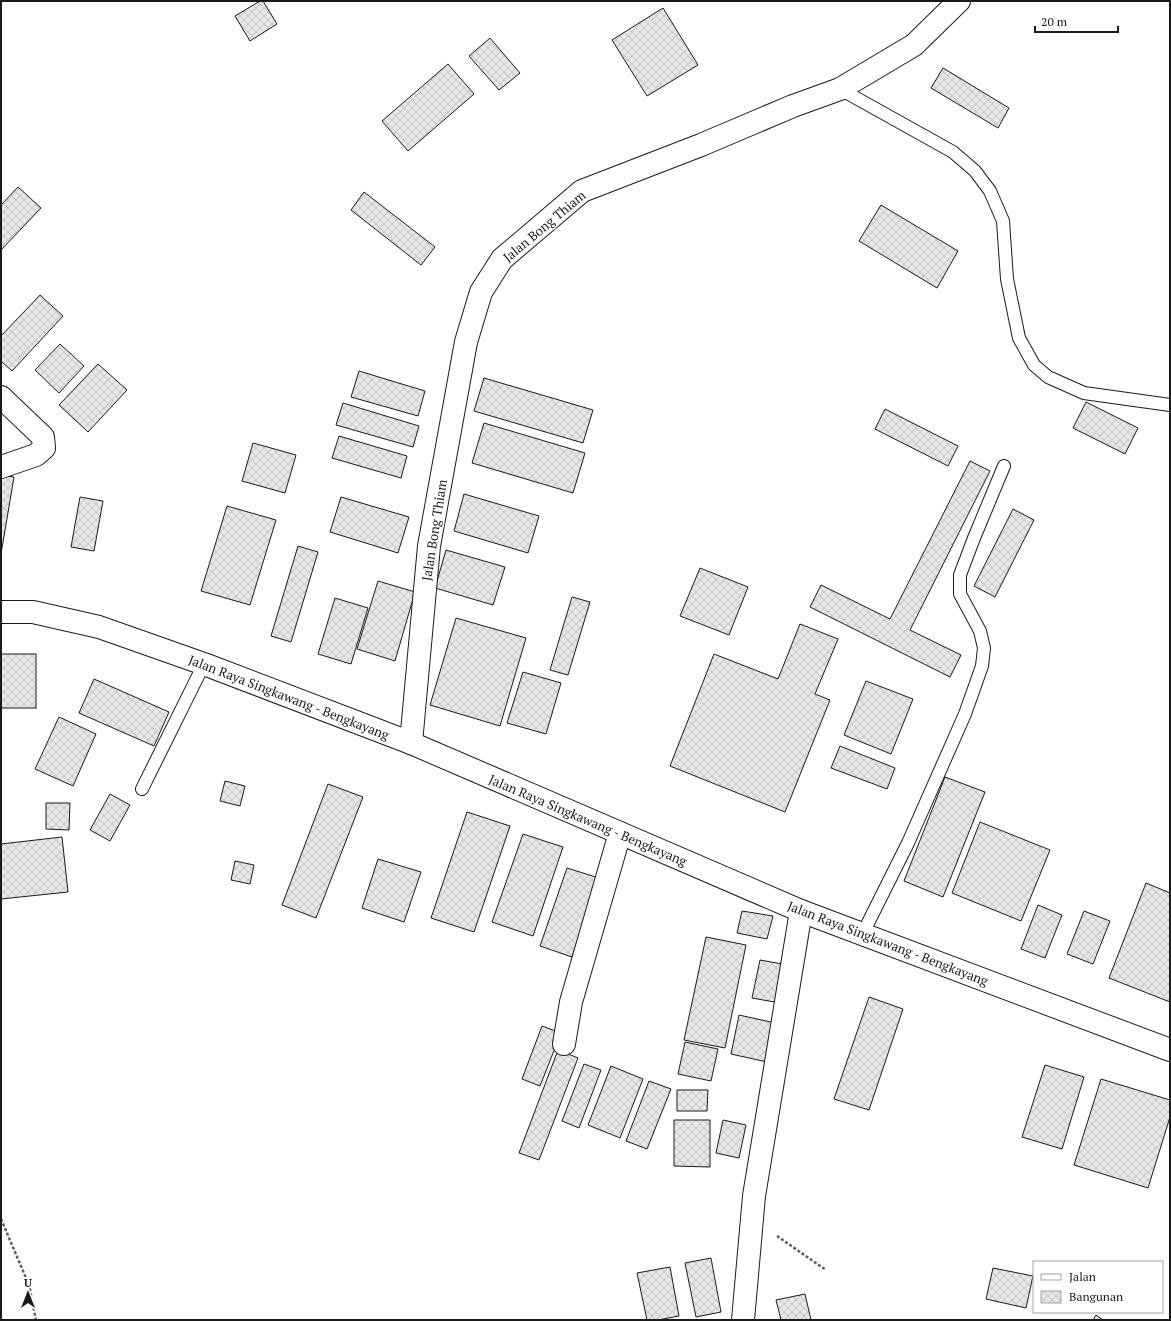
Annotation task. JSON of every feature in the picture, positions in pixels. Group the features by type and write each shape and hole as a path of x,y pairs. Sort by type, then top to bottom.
{"street":[{"name":"Jalan Bong Thiam","path":"411,743 429,546 466,342 481,292 502,259 582,191 701,145 793,106 840,89 914,45 959,1"},
{"path":"1,397 43,437 44,448 36,455 1,467"},
{"name":"Jalan Raya Singkawang - Bengkayang","path":"1,612 33,612 99,627 204,664 411,743 801,911 1170,1050"},
{"path":"564,1044 571,1002 620,833"},
{"path":"743,1320 752,1218 801,911"}],"lane":[{"path":"840,89 953,152 975,171 990,191 1003,221 1007,279 1019,338 1034,365 1048,377 1084,392 1170,405"},
{"path":"862,933 908,843 962,722 982,666 984,648 980,631 960,594 960,575 1004,466"},
{"path":"142,789 204,664"}],"path":[{"path":"752,1218 826,1270"},
{"path":"1,1219 29,1284 36,1320"}],"building":[{"path":"260,1 263,1 277,24 250,41 235,16"},
{"path":"663,8 698,65 647,96 612,40"},
{"path":"490,38 520,73 499,90 469,56"},
{"path":"448,64 474,94 408,151 382,121"},
{"path":"943,68 1009,108 998,128 931,88"},
{"path":"18,187 41,208 1,250 1,205"},
{"path":"364,192 435,247 421,265 351,210"},
{"path":"881,205 958,251 937,288 859,241"},
{"path":"40,295 63,316 12,371 1,361 1,336"},
{"path":"60,344 84,366 59,393 35,370"},
{"path":"98,364 127,390 88,432 59,405"},
{"path":"359,371 425,391 418,416 351,397"},
{"path":"484,378 593,410 583,443 474,411"},
{"path":"1086,402 1138,428 1125,454 1073,428"},
{"path":"343,403 419,426 413,447 336,425"},
{"path":"885,409 958,446 948,466 875,429"},
{"path":"484,423 585,453 573,493 472,463"},
{"path":"339,436 407,456 401,478 332,458"},
{"path":"253,443 296,455 285,493 242,481"},
{"path":"970,461 990,471 910,630 961,655 950,677 810,607 821,585 890,619"},
{"path":"1,475 14,477 1,554"},
{"path":"464,494 539,516 528,553 454,531"},
{"path":"80,497 103,501 94,551 71,547"},
{"path":"341,497 409,517 398,553 330,532"},
{"path":"227,506 276,520 250,605 201,591"},
{"path":"1013,509 1034,520 995,597 974,586"},
{"path":"298,546 318,552 291,642 271,636"},
{"path":"446,550 505,567 493,605 435,588"},
{"path":"700,568 748,587 729,635 680,616"},
{"path":"378,581 415,592 395,661 357,649"},
{"path":"572,597 590,602 568,675 550,670"},
{"path":"335,598 368,608 351,664 318,654"},
{"path":"456,618 526,638 500,726 430,705"},
{"path":"800,624 838,639 815,694 830,700 785,812 670,766 714,654 778,679"},
{"path":"1,654 36,654 36,708 1,708"},
{"path":"523,672 561,683 546,734 507,723"},
{"path":"94,679 169,712 154,746 79,713"},
{"path":"866,681 913,699 891,754 844,735"},
{"path":"59,717 96,734 73,786 35,769"},
{"path":"840,746 895,768 887,789 831,768"},
{"path":"945,777 985,792 943,897 904,881"},
{"path":"225,781 245,786 240,806 220,801"},
{"path":"328,784 363,797 316,918 282,905"},
{"path":"110,794 130,805 110,841 90,830"},
{"path":"46,803 70,803 69,830 46,829"},
{"path":"467,812 510,826 474,932 431,918"},
{"path":"980,822 1050,850 1021,921 952,893"},
{"path":"523,834 563,847 533,936 492,922"},
{"path":"62,837 68,892 1,899 1,844"},
{"path":"378,859 421,872 404,922 362,908"},
{"path":"235,861 254,865 250,884 231,880"},
{"path":"567,868 599,878 572,957 540,946"},
{"path":"1146,883 1170,893 1170,1002 1109,978"},
{"path":"1038,905 1062,915 1045,958 1021,949"},
{"path":"742,911 773,916 767,939 737,933"},
{"path":"1084,911 1110,921 1093,964 1067,954"},
{"path":"706,937 746,945 725,1048 684,1040"},
{"path":"760,960 788,965 780,1003 752,998"},
{"path":"869,997 903,1009 869,1110 834,1099"},
{"path":"739,1015 775,1023 767,1062 731,1054"},
{"path":"542,1026 561,1033 540,1086 522,1079"},
{"path":"685,1042 718,1049 711,1081 678,1074"},
{"path":"558,1050 578,1058 539,1160 519,1153"},
{"path":"584,1064 601,1070 579,1128 562,1121"},
{"path":"1045,1065 1084,1077 1062,1149 1022,1137"},
{"path":"611,1066 643,1079 620,1138 588,1125"},
{"path":"1101,1079 1170,1100 1170,1117 1148,1188 1074,1165"},
{"path":"649,1081 671,1089 647,1149 626,1141"},
{"path":"677,1090 708,1090 707,1111 677,1111"},
{"path":"674,1120 710,1120 710,1167 674,1166"},
{"path":"723,1120 746,1125 739,1158 716,1153"},
{"path":"711,1258 721,1312 696,1317 685,1263"},
{"path":"670,1267 679,1316 658,1320 647,1320 637,1273"},
{"path":"993,1268 1033,1276 1026,1308 986,1299"},
{"path":"805,1294 811,1320 781,1320 776,1300"},
{"path":"1096,1315 1103,1320 1093,1320"}]}
